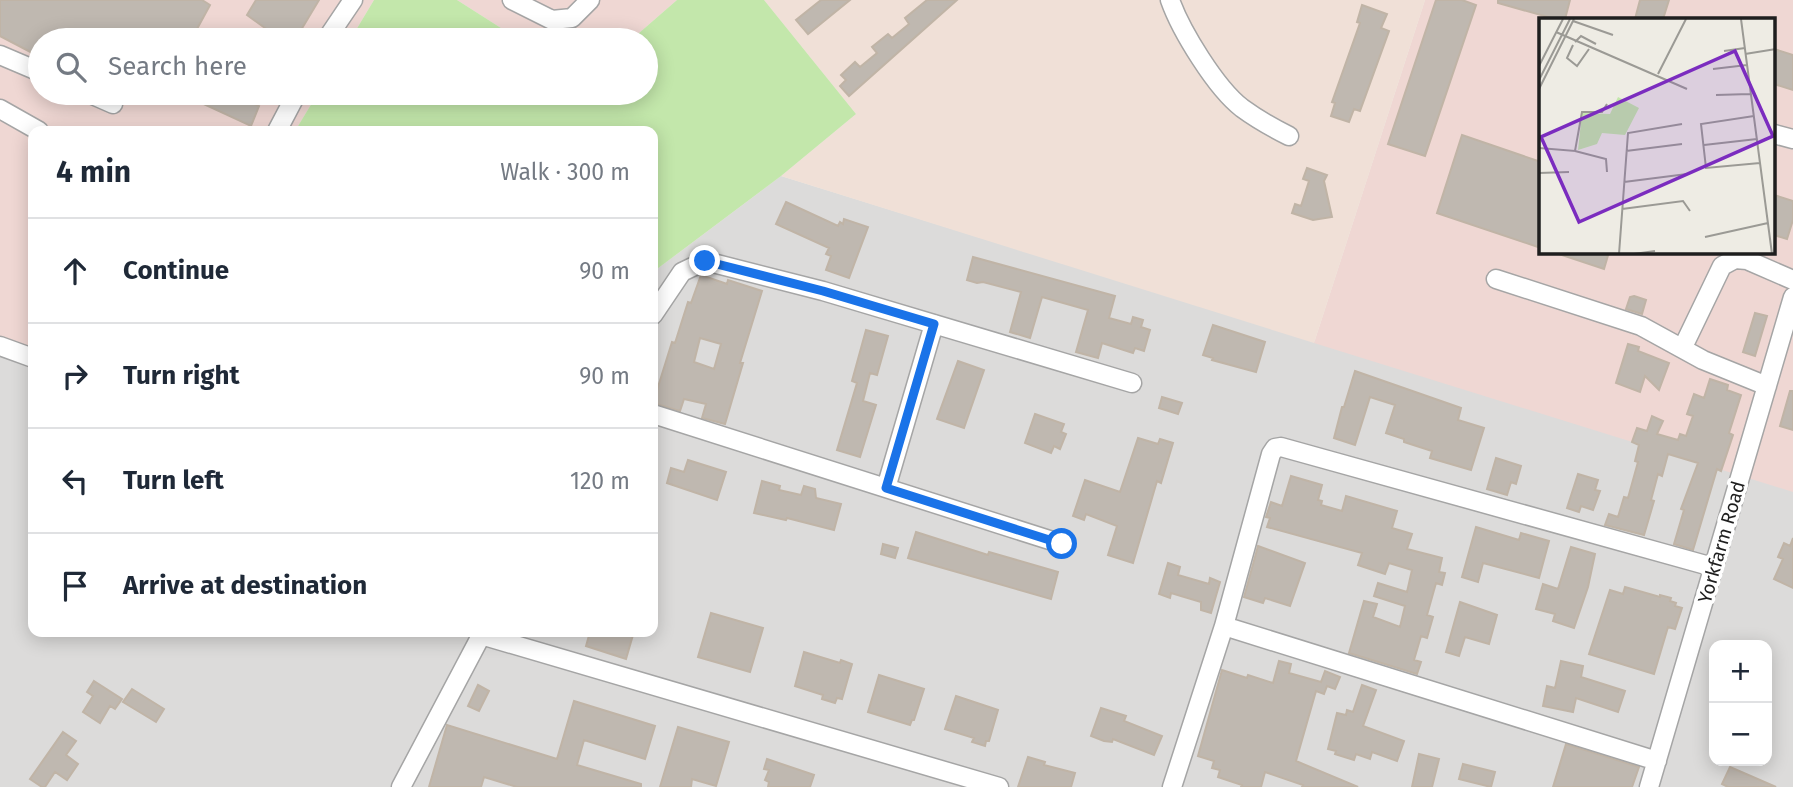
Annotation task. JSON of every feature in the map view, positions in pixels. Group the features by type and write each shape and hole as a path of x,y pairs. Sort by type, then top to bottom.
{"street":[{"path":"334,28 353,0"},
{"path":"512,0 552,20 572,18 590,0"},
{"path":"1170,0 1186,33 1211,73 1240,106 1289,136"},
{"path":"0,55 28,67"},
{"path":"280,126 291,105"},
{"path":"0,109 30,126"},
{"path":"1776,135 1793,139"},
{"path":"1683,347 1722,266 1735,259 1747,260 1793,280"},
{"path":"658,308 682,272 705,261 823,291 1132,383"},
{"path":"1496,279 1641,326 1703,360 1767,386"},
{"name":"Yorkfarm Road","path":"1649,787 1793,297"},
{"path":"886,488 934,324"},
{"path":"0,346 28,356"},
{"path":"658,416 1062,544"},
{"path":"1172,787 1224,626 1271,454 1275,448 1282,447 1713,567"},
{"path":"1224,626 1657,761"},
{"path":"401,787 480,637"},
{"path":"496,637 999,786"}],"shaded area":[{"path":"0,0 374,0 357,28 28,28 28,105 311,105 298,126 28,126 28,367 0,352"},
{"path":"457,0 677,0 645,28 501,28"},
{"path":"764,0 1425,0 1314,343 781,176 856,114"},
{"path":"1425,0 1793,0 1793,492 1314,343"},
{"path":"781,176 1793,490 1793,787 0,787 0,352 28,367 28,637 658,637 658,268"}],"green space":[{"path":"374,0 457,0 501,28 357,28"},
{"path":"677,0 764,0 856,114 781,176 658,268 658,126 298,126 311,105 658,105 658,28 645,28"}],"building":[{"path":"0,0 202,0 210,5 198,28 28,28 28,51 0,36"},
{"path":"256,0 319,0 302,28 265,28 247,15"},
{"path":"821,0 850,0 808,34 796,20"},
{"path":"927,0 957,0 849,96 840,86 846,80 841,75 855,62 860,67 877,53 872,47 888,34 892,38 909,24 905,18"},
{"path":"1436,0 1462,0 1476,5 1425,156 1388,144"},
{"path":"1498,0 1570,0 1565,18 1551,18 1498,3"},
{"path":"1640,0 1669,0 1663,18 1635,18"},
{"path":"1362,5 1387,14 1381,28 1389,31 1360,111 1354,109 1349,122 1331,116 1335,103 1332,102 1360,23 1357,22"},
{"path":"1776,50 1793,55 1793,90 1776,85"},
{"path":"206,105 259,106 251,126"},
{"path":"1462,135 1539,161 1539,247 1437,213"},
{"path":"1307,168 1327,175 1324,181 1332,217 1313,220 1292,213 1295,204 1301,206 1309,181 1303,179"},
{"path":"1776,196 1793,201 1793,220 1787,239 1776,236"},
{"path":"786,202 838,226 840,222 843,224 844,219 868,227 849,278 826,270 831,256 826,254 829,248 776,224"},
{"path":"1559,254 1608,254 1604,269"},
{"path":"973,257 1115,296 1109,318 1131,324 1133,317 1143,320 1141,327 1150,330 1144,351 1135,348 1133,353 1102,343 1098,358 1076,352 1088,310 1042,297 1030,338 1010,332 1021,292 967,280"},
{"path":"701,275 727,284 728,280 762,291 725,424 702,418 706,404 684,399 680,411 658,404 658,387 688,302 691,303","holes":["700,338 721,344 714,369 694,362"]},
{"path":"1630,297 1646,300 1642,314 1626,309"},
{"path":"1755,313 1767,316 1755,356 1743,352"},
{"path":"1213,325 1265,342 1256,372 1203,355"},
{"path":"866,330 888,336 877,375 870,373 863,401 876,405 860,457 837,450 857,383 852,381"},
{"path":"1628,344 1639,347 1638,351 1669,363 1659,390 1645,376 1640,392 1616,383"},
{"path":"958,361 984,370 964,428 937,419"},
{"path":"1355,371 1461,408 1458,420 1484,428 1471,470 1430,458 1432,451 1386,433 1395,405 1370,397 1355,445 1334,438"},
{"path":"1710,379 1728,385 1727,390 1741,395 1729,433 1733,435 1721,471 1717,469 1693,550 1674,544 1684,510 1681,509 1698,463 1668,454 1662,476 1658,474 1651,500 1654,501 1644,535 1605,525 1609,514 1618,517 1624,497 1628,498 1638,462 1635,461 1639,445 1632,442 1637,428 1647,431 1652,416 1663,421 1657,434 1678,440 1680,434 1686,436 1693,416 1687,414 1694,394 1704,398"},
{"path":"1790,391 1793,391 1793,430 1780,426"},
{"path":"1162,397 1182,403 1178,414 1159,408"},
{"path":"1035,414 1064,424 1061,432 1066,434 1060,449 1054,446 1051,453 1025,443"},
{"path":"1138,438 1158,444 1160,439 1173,443 1161,483 1157,481 1133,563 1108,555 1117,526 1086,514 1084,520 1073,516 1085,480 1120,492"},
{"path":"1496,458 1521,466 1516,484 1511,482 1507,495 1487,489"},
{"path":"688,460 726,472 717,500 667,483 671,468 684,472"},
{"path":"1578,474 1598,480 1595,490 1600,491 1593,510 1581,506 1579,512 1567,508"},
{"path":"1291,476 1322,485 1318,500 1322,501 1321,505 1342,511 1346,496 1397,511 1392,528 1412,534 1407,549 1442,558 1439,572 1445,573 1442,585 1436,583 1427,615 1433,617 1427,638 1421,636 1414,660 1421,662 1417,674 1349,653 1364,601 1377,604 1373,617 1400,627 1405,606 1374,596 1378,583 1407,592 1412,570 1389,563 1385,574 1358,565 1362,553 1267,527 1270,518 1266,517 1271,502 1282,506"},
{"path":"762,481 780,486 779,490 801,495 804,486 815,489 816,498 841,504 834,530 754,513"},
{"path":"1476,527 1519,540 1521,533 1549,541 1539,578 1483,563 1478,582 1462,577"},
{"path":"916,532 988,555 989,552 1058,572 1051,599 908,558"},
{"path":"1793,538 1793,588 1774,579 1783,559 1778,557 1784,543 1790,546"},
{"path":"883,544 898,548 895,558 881,554"},
{"path":"1258,546 1305,563 1290,606 1265,598 1263,603 1244,597"},
{"path":"1571,547 1595,554 1588,587 1574,628 1553,621 1555,614 1536,609 1543,584 1558,589"},
{"path":"1168,563 1180,567 1178,575 1209,584 1210,578 1220,582 1211,613 1201,610 1201,602 1171,593 1170,598 1159,594"},
{"path":"1625,587 1671,598 1670,601 1676,603 1675,606 1682,608 1675,629 1668,627 1654,674 1589,654 1610,590 1623,594"},
{"path":"1460,602 1497,615 1489,644 1465,637 1459,656 1446,652"},
{"path":"711,613 763,628 750,672 698,657"},
{"path":"589,637 632,637 626,659 586,646"},
{"path":"804,652 852,664 842,699 837,698 835,703 822,699 823,695 795,686"},
{"path":"1279,661 1291,664 1289,673 1321,682 1325,671 1340,677 1335,689 1327,686 1324,694 1316,691 1296,761 1358,787 1302,787 1303,785 1265,772 1261,787 1241,787 1242,785 1218,777 1220,770 1212,768 1214,761 1198,756 1222,670 1273,683"},
{"path":"1561,661 1583,666 1581,677 1625,691 1618,712 1576,698 1573,712 1543,706 1547,686 1555,688"},
{"path":"879,675 924,689 910,725 868,712"},
{"path":"94,681 122,699 115,709 110,706 100,723 83,712 93,696 87,692"},
{"path":"478,685 489,691 479,711 468,706"},
{"path":"1362,685 1376,690 1363,726 1404,741 1397,761 1372,752 1370,759 1356,754 1354,760 1328,749 1337,713 1346,715 1347,710 1353,712"},
{"path":"132,689 164,709 156,722 123,702"},
{"path":"956,696 998,710 985,746 972,742 974,738 945,729"},
{"path":"574,701 655,726 645,759 584,740 577,765 641,784 641,787 517,787 484,777 481,787 429,787 447,725 557,759"},
{"path":"1101,708 1126,716 1124,721 1162,736 1154,755 1113,739 1112,742 1104,741 1091,736"},
{"path":"678,727 729,742 716,786 692,779 691,787 660,787"},
{"path":"63,732 76,741 66,755 78,764 67,780 55,772 45,787 42,787 30,779"},
{"path":"1566,744 1639,767 1632,787 1553,787"},
{"path":"1419,754 1439,759 1432,787 1412,787"},
{"path":"1028,757 1045,762 1044,765 1075,773 1071,787 1018,787"},
{"path":"767,759 814,775 810,787 768,787 769,782 765,780 769,770 764,769"},
{"path":"1463,764 1495,772 1491,787 1459,779"},
{"path":"1730,767 1776,787 1728,787 1722,784"}],"route":[{"path":"705,261 823,291 934,324 886,488 1062,544"}]}
